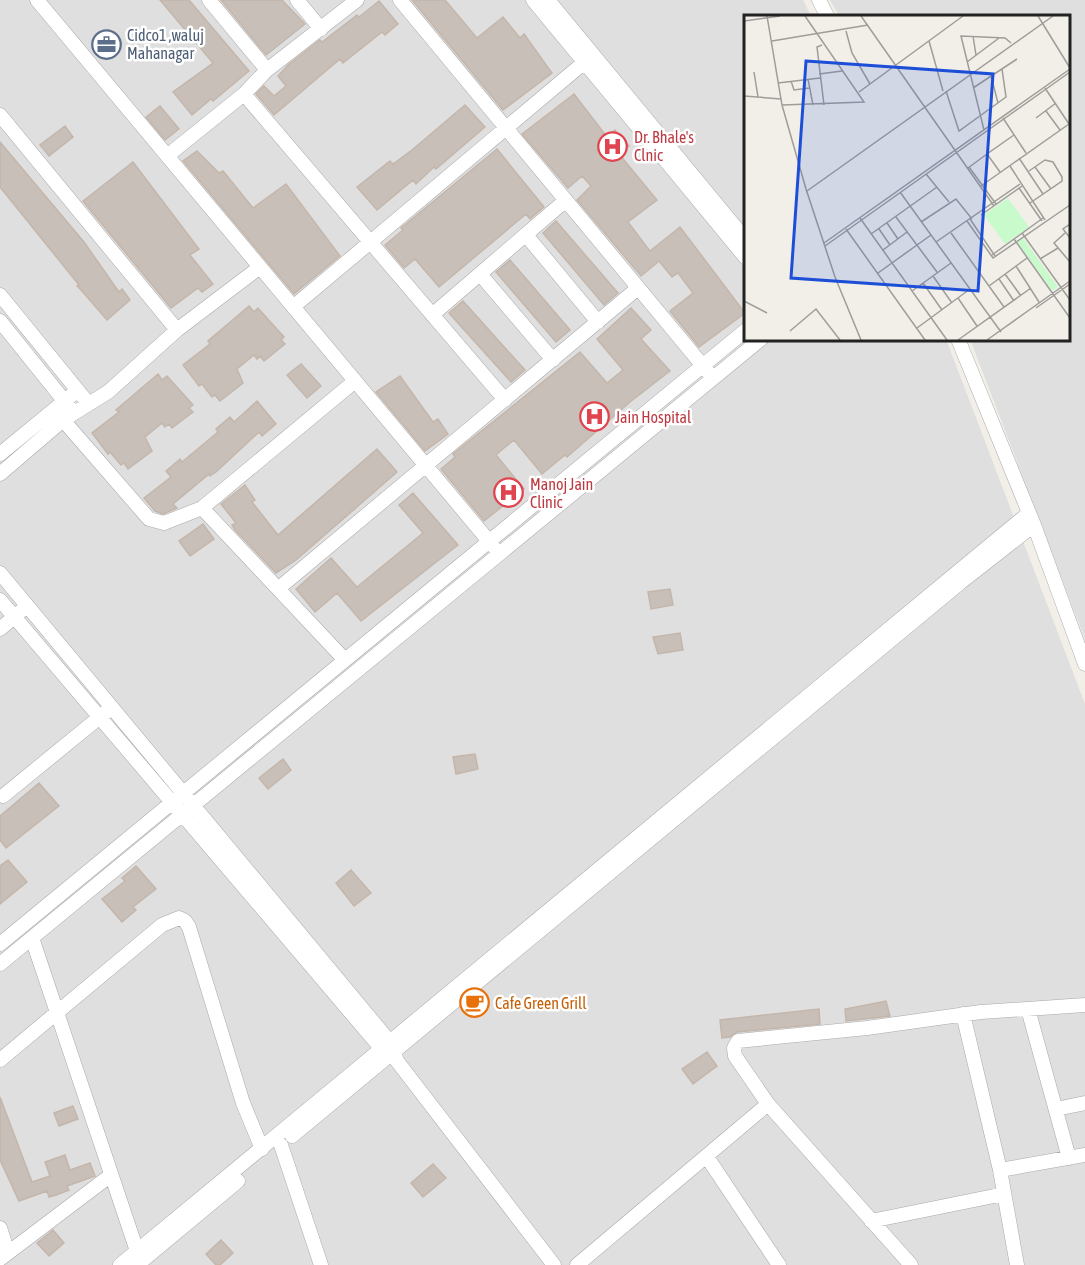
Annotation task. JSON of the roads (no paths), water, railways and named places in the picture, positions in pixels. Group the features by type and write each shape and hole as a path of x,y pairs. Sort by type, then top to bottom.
{"street":[{"path":"57,0 41,5 499,554"},
{"path":"209,0 267,70"},
{"path":"297,0 321,29"},
{"path":"167,156 244,94 267,70 357,0"},
{"path":"400,0 713,378"},
{"path":"533,0 589,59 744,238"},
{"path":"548,0 589,59 744,255"},
{"path":"819,0 826,15"},
{"path":"293,307 589,59"},
{"path":"244,94 505,400"},
{"path":"0,115 177,330"},
{"path":"432,315 566,200"},
{"path":"526,235 598,322"},
{"path":"0,474 69,417 108,392 177,330 260,267"},
{"path":"480,274 553,360"},
{"path":"279,588 638,288"},
{"path":"0,295 88,403"},
{"path":"0,321 65,400 69,417 149,519 164,523 202,508 355,381"},
{"path":"0,944 744,332"},
{"path":"0,964 760,340"},
{"path":"958,340 1032,519 1085,664"},
{"path":"0,454 78,390"},
{"path":"202,508 345,660"},
{"path":"120,1265 139,1261 281,1145 1032,519"},
{"path":"0,573 111,707 177,798 390,1052 554,1265"},
{"path":"0,600 99,717 177,798"},
{"path":"0,629 27,606"},
{"path":"296,700 305,713"},
{"path":"1,796 111,707"},
{"path":"0,1060 162,925 173,919 185,921 243,1103 262,1149"},
{"path":"32,938 139,1261"},
{"path":"910,1265 768,1104 735,1056 734,1048 738,1041 867,1028 963,1014 1085,1005"},
{"path":"1028,1009 1069,1158"},
{"path":"963,1014 1000,1170 1017,1265"},
{"path":"139,1261 262,1149 390,1052"},
{"path":"1056,1109 1085,1103"},
{"path":"577,1265 768,1104"},
{"path":"281,1145 321,1265"},
{"path":"1000,1170 1085,1155"},
{"path":"707,1157 780,1265"},
{"path":"0,1228 4,1256 111,1175"},
{"path":"871,1221 1004,1194"}],"place":[{"name":"Cidco1 ,waluj Mahanagar","path":"106,44"},
{"name":"Dr. Bhale's Clnic","path":"613,146"},
{"name":"Jain Hospital","path":"594,417"},
{"name":"Manoj Jain Clinic","path":"509,493"},
{"name":"Cafe Green Grill","path":"474,1003"}]}
